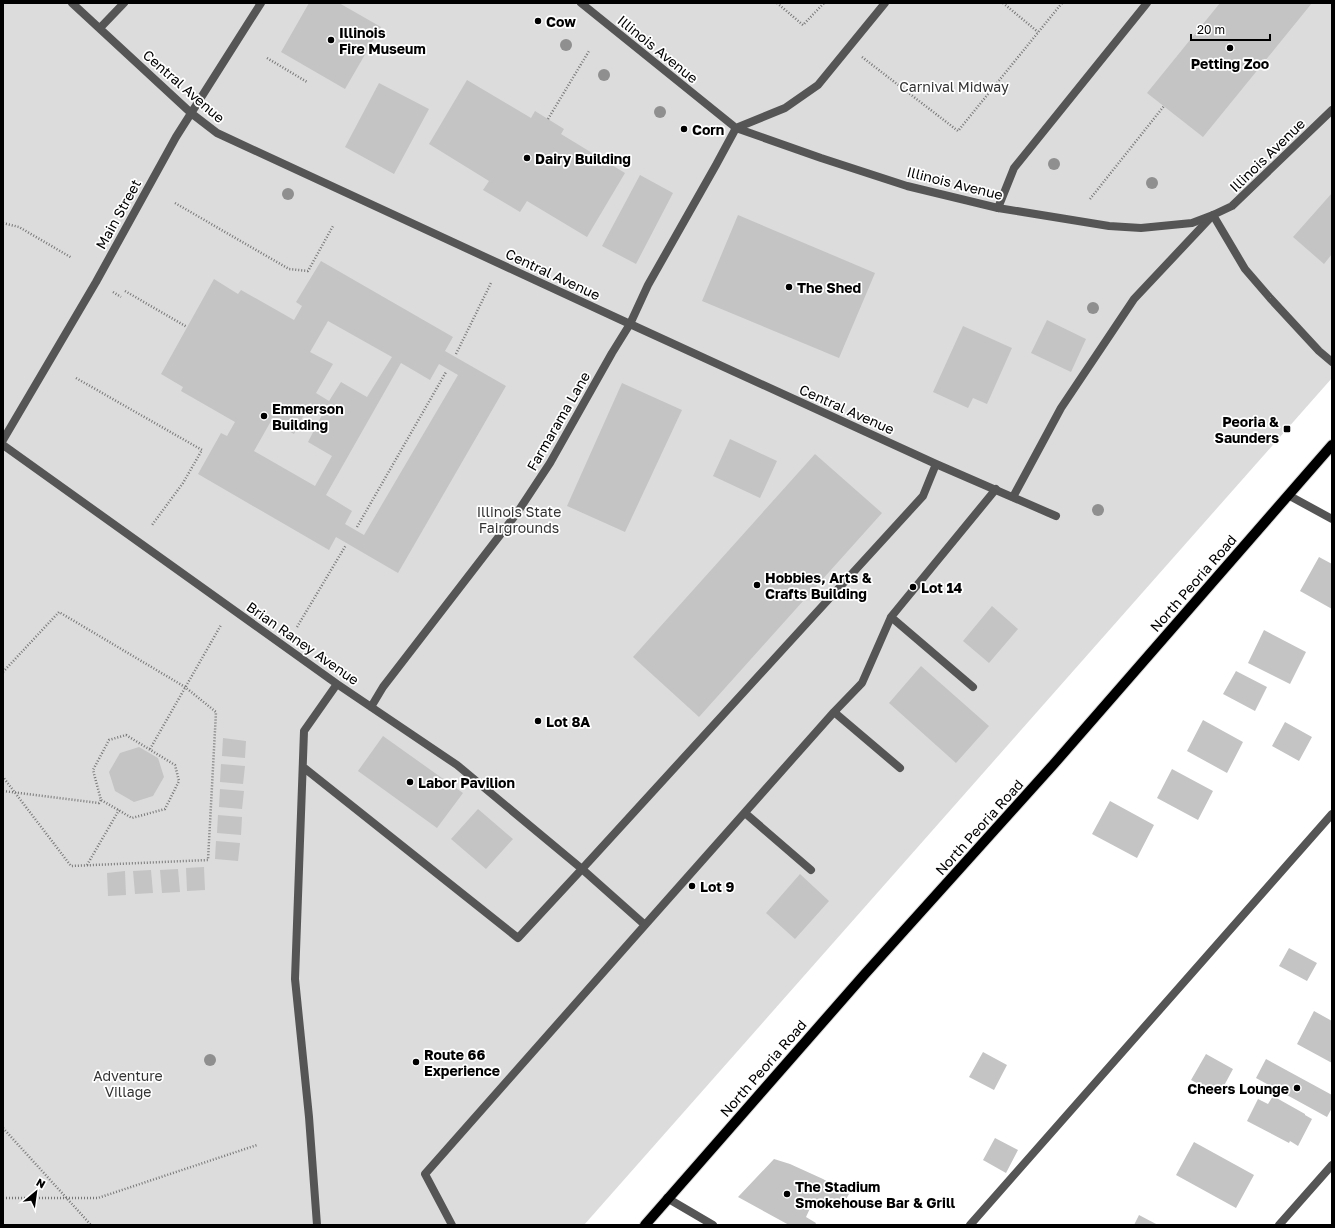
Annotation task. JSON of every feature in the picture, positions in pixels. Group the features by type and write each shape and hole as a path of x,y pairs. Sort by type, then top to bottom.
{"main road":[{"name":"North Peoria Road","path":"645,1225 667,1198 864,975 1053,765 1332,445"}],"street":[{"name":"Central Avenue","path":"72,3 191,113 217,133 936,464 1056,516"},
{"path":"100,28 124,3"},
{"name":"Main Street","path":"3,440 96,282 176,137 261,3"},
{"name":"Illinois Avenue","path":"581,3 736,128 821,158 908,186 998,208 1109,226 1141,228 1192,223 1232,206 1332,110"},
{"path":"736,128 785,108 818,85 885,3"},
{"path":"998,208 1014,168 1147,3"},
{"name":"Farmarama Lane","path":"371,707 384,687 517,513 550,464 612,353 630,324 648,285 736,128"},
{"path":"1013,497 1061,408 1134,299 1213,215 1245,270 1319,351 1332,362"},
{"name":"Brian Raney Avenue","path":"3,445 337,684 457,765 645,925"},
{"path":"303,767 518,938 582,870 923,496 936,464"},
{"path":"452,1225 424,1174 834,712 862,683 890,617 996,489"},
{"path":"1288,495 1332,519"},
{"path":"890,617 973,687"},
{"path":"317,1225 309,1117 295,979 304,731 337,684"},
{"path":"834,712 900,768"},
{"path":"745,813 811,870"},
{"path":"970,1225 1332,814"},
{"path":"1279,1225 1332,1165"},
{"path":"667,1198 713,1225"}],"path":[{"path":"777,3 803,26 824,3"},
{"path":"1003,3 1038,32"},
{"path":"849,47 958,131 1062,3"},
{"path":"548,119 590,51"},
{"path":"267,58 307,82"},
{"path":"1090,199 1164,106"},
{"path":"175,203 289,268 308,270 333,226"},
{"path":"3,223 19,227 72,258"},
{"path":"456,354 491,284"},
{"path":"125,291 187,327"},
{"path":"114,292 122,297"},
{"path":"357,526 446,372"},
{"path":"76,378 202,450 183,483 152,525"},
{"path":"297,626 346,545"},
{"path":"3,672 59,612 186,687 216,712 208,860 71,866 3,776"},
{"path":"150,749 221,625"},
{"path":"126,735 150,749 175,765 179,781 165,809 132,818 101,800 93,770 109,740 126,735"},
{"path":"3,791 99,803 101,800"},
{"path":"87,866 119,810"},
{"path":"3,1128 91,1225"},
{"path":"3,1198 98,1198 257,1145"}],"green space":[{"name":"Illinois State Fairgrounds","path":"3,3 1332,3 1332,378 584,1225 3,1225"}],"building":[{"name":"Illinois Fire Museum","path":"309,3 339,3 381,27 345,89 281,52"},
{"name":"Petting Zoo","path":"1220,3 1312,3 1203,137 1147,93"},
{"name":"Dairy Building","path":"467,80 531,118 535,111 564,129 561,134 625,173 587,237 527,201 520,212 483,190 489,181 429,144"},
{"path":"379,83 429,109 394,174 345,147"},
{"path":"640,175 673,193 636,264 602,246"},
{"path":"1332,193 1332,254 1324,264 1293,237"},
{"name":"The Shed","path":"738,215 875,273 839,358 702,301"},
{"name":"Emmerson Building","path":"321,261 453,337 445,351 506,386 398,573 336,537 329,550 198,474 221,433 227,436 235,422 181,391 183,387 161,374 214,279 238,294 241,290 294,320 302,306 296,302","holes":["328,321 392,357 367,397 341,382 329,401 316,393 333,364 310,352","401,363 430,380 439,364 458,375 364,535 345,524 352,511 326,495","310,403 324,411 308,442 332,456 315,486 254,451 271,421 294,434"]},
{"path":"1047,320 1086,339 1071,372 1031,353"},
{"path":"963,326 1012,348 987,404 973,398 968,408 933,392"},
{"path":"622,383 682,410 625,532 567,506"},
{"path":"730,439 777,461 760,498 713,476"},
{"name":"Hobbies, Arts & Crafts Building","path":"815,454 882,513 699,717 633,657"},
{"path":"1319,557 1332,564 1332,609 1300,591"},
{"path":"992,606 1018,629 989,663 963,641"},
{"path":"1264,630 1306,652 1290,684 1248,663"},
{"path":"921,666 989,726 956,763 889,703"},
{"path":"1236,671 1267,687 1255,711 1223,694"},
{"path":"1203,720 1243,742 1227,773 1187,751"},
{"path":"1285,722 1312,737 1299,761 1272,746"},
{"name":"Labor Pavilion","path":"383,736 463,793 437,828 358,771"},
{"path":"223,738 246,741 245,758 222,756"},
{"path":"139,747 158,758 164,777 153,796 134,802 115,791 109,772 120,753"},
{"path":"221,764 245,766 243,784 220,782"},
{"path":"1172,769 1213,791 1198,820 1157,798"},
{"path":"220,789 244,791 242,809 219,807"},
{"path":"1110,801 1154,825 1137,858 1092,834"},
{"path":"478,809 513,839 486,869 451,839"},
{"path":"218,815 242,817 241,835 217,833"},
{"path":"216,841 240,843 238,861 215,859"},
{"path":"204,867 205,890 187,891 186,868"},
{"path":"178,869 180,892 162,893 160,870"},
{"path":"151,870 153,893 135,894 133,871"},
{"path":"125,871 126,895 108,896 107,873"},
{"path":"800,874 829,901 795,939 766,913"},
{"path":"1289,948 1317,963 1307,981 1279,966"},
{"path":"1314,1011 1332,1021 1332,1063 1297,1044"},
{"path":"983,1052 1007,1065 994,1090 969,1077"},
{"path":"1206,1054 1233,1069 1219,1095 1191,1080"},
{"path":"1266,1059 1332,1095 1332,1108 1327,1117 1256,1078"},
{"path":"1273,1096 1312,1119 1298,1146 1290,1141 1289,1143 1247,1121 1258,1099 1268,1104"},
{"path":"995,1138 1018,1150 1006,1173 983,1160"},
{"path":"1194,1142 1254,1175 1236,1208 1176,1175"},
{"path":"774,1159 790,1164 823,1179 849,1194 840,1209 827,1202 823,1210 812,1204 806,1217 816,1223 815,1225 789,1225 738,1197"},
{"path":"1139,1215 1158,1225 1134,1225"}],"place":[{"name":"Cow","path":"538,21"},
{"name":"Illinois Fire Museum","path":"331,40"},
{"name":"Petting Zoo","path":"1230,48"},
{"name":"Corn","path":"684,129"},
{"name":"Dairy Building","path":"527,158"},
{"name":"The Shed","path":"789,287"},
{"name":"Emmerson Building","path":"264,416"},
{"name":"Peoria & Saunders","path":"1287,429"},
{"name":"Hobbies, Arts & Crafts Building","path":"757,585"},
{"name":"Lot 14","path":"913,587"},
{"name":"Lot 8A","path":"538,721"},
{"name":"Labor Pavilion","path":"410,782"},
{"name":"Lot 9","path":"692,886"},
{"name":"Route 66 Experience","path":"416,1062"},
{"name":"Cheers Lounge","path":"1297,1088"},
{"name":"The Stadium Smokehouse Bar & Grill","path":"787,1194"}],"park label":[{"name":"Carnival Midway","path":"954,86"},
{"name":"Adventure Village","path":"128,1084"}]}
